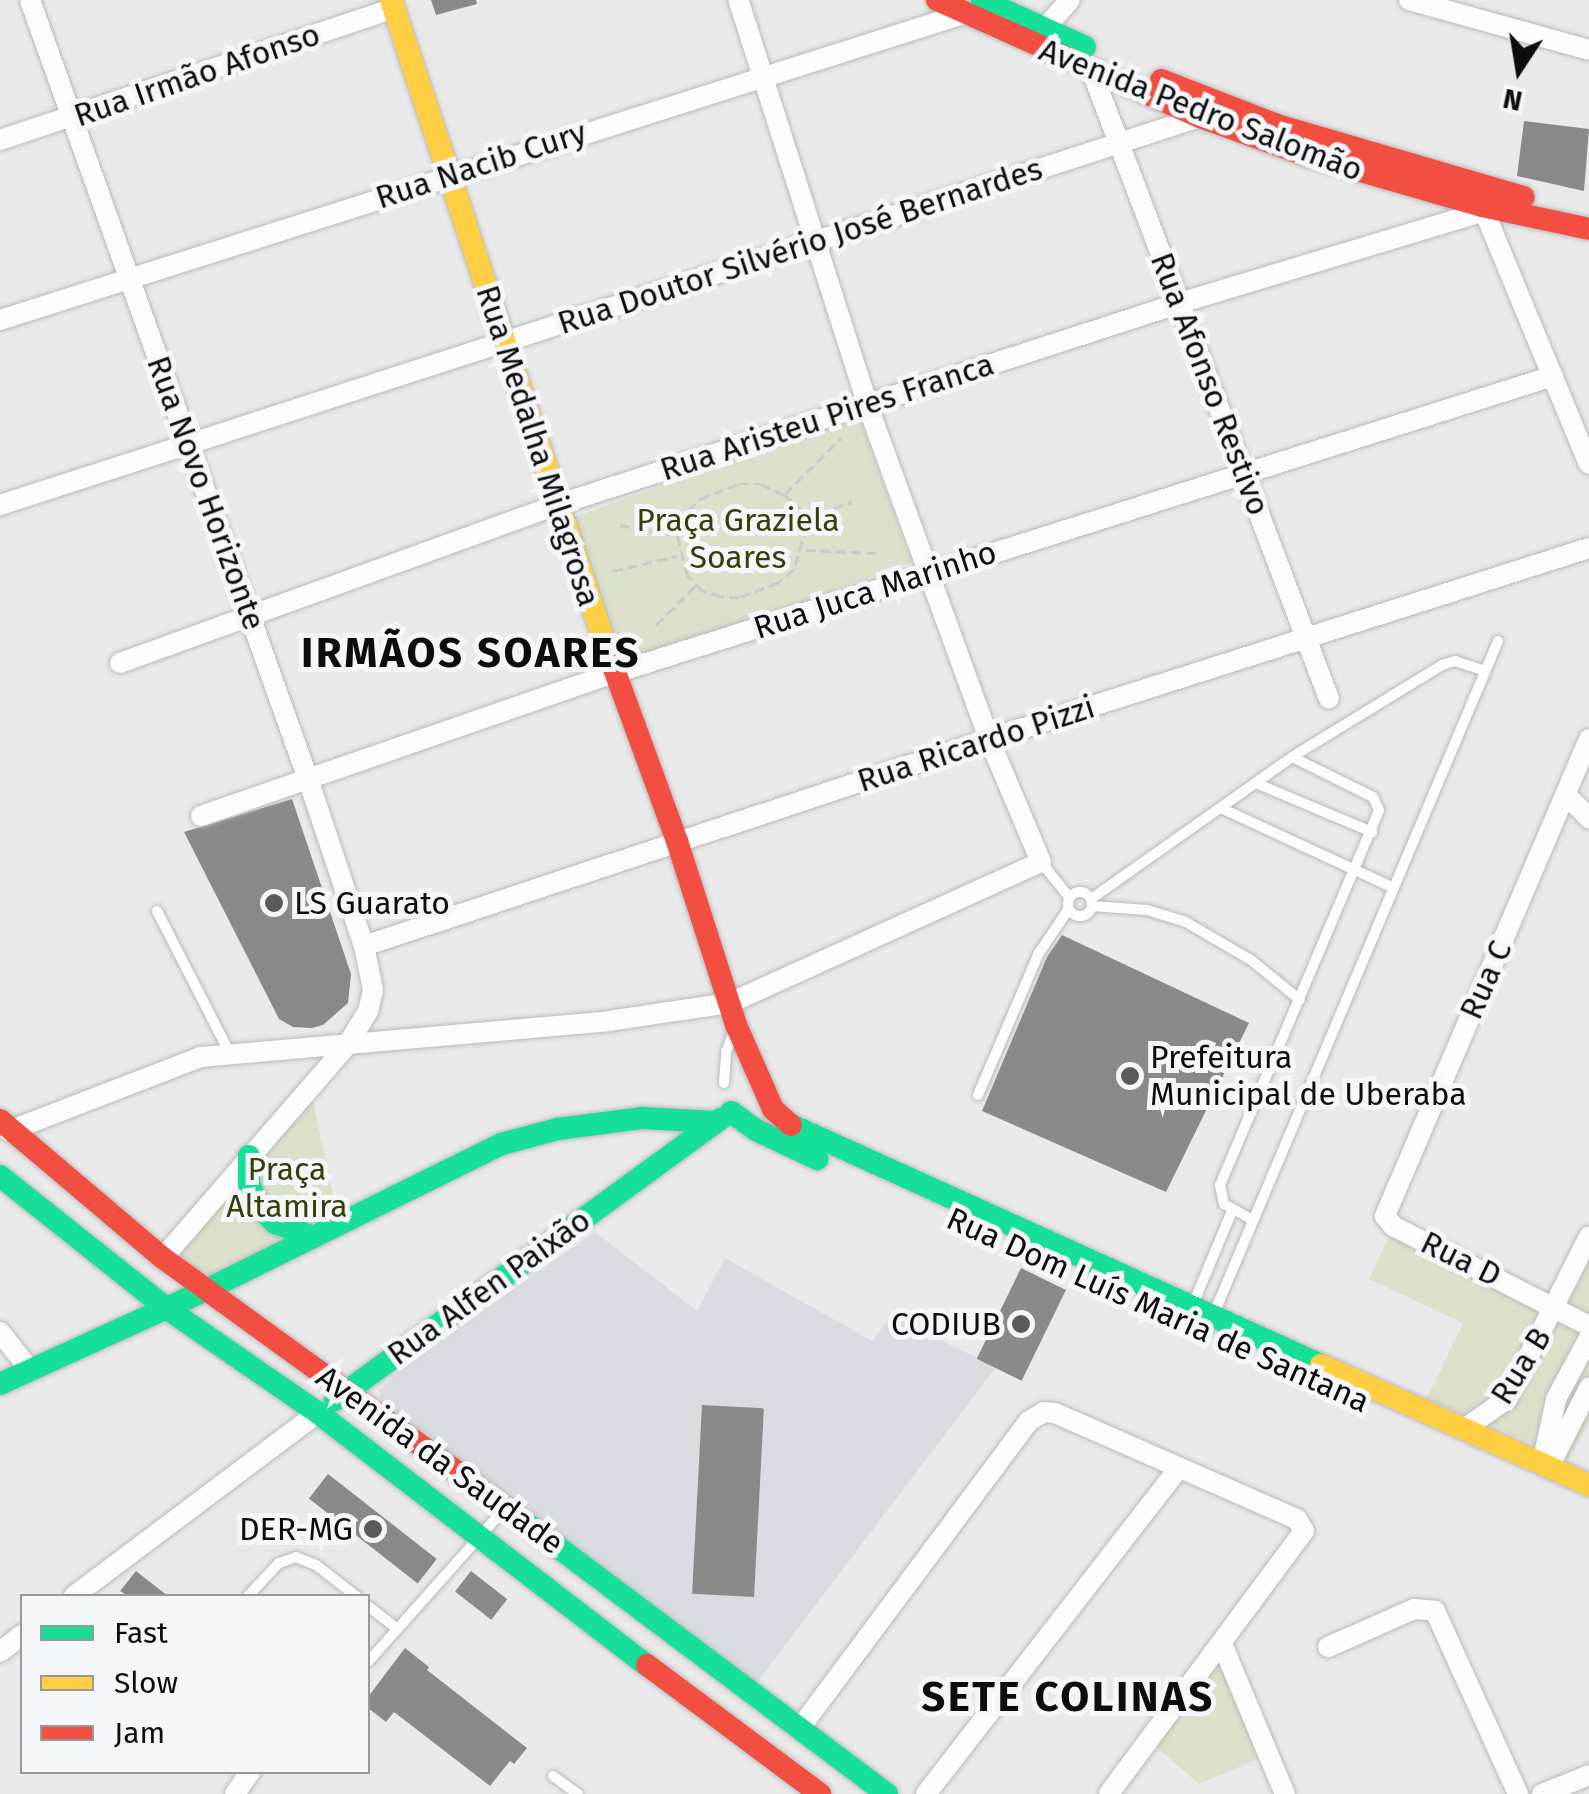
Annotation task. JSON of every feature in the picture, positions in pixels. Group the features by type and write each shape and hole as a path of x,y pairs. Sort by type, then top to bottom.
{"street":[{"name":"Rua Novo Horizonte","path":"30,0 364,946 373,990 368,1012 349,1043"},
{"path":"0,1157 9,1142 4,1125 178,1064 228,1052 733,1014 1041,862 988,740 868,403 738,0"},
{"name":"Avenida Pedro Salomão","path":"937,0 973,7 1037,37 1277,126 1589,212"},
{"path":"1037,37 1070,0"},
{"path":"1409,0 1589,50"},
{"name":"Rua Irmão Afonso","path":"0,140 393,4"},
{"name":"Rua Medalha Milagrosa","path":"393,4 557,505 677,841 733,1014"},
{"name":"Rua Nacib Cury","path":"0,320 973,7"},
{"name":"Avenida Pedro Salomão","path":"1037,37 1091,69 1305,156 1483,208 1589,229"},
{"name":"Rua Afonso Restivo","path":"1091,69 1329,699"},
{"name":"Rua Doutor Silvério José Bernardes","path":"0,505 1200,116"},
{"path":"1483,208 1589,464"},
{"name":"Rua Aristeu Pires Franca","path":"120,663 557,505 1483,208"},
{"name":"Rua Juca Marinho","path":"201,816 614,673 1553,376"},
{"name":"Rua Ricardo Pizzi","path":"364,946 677,841 1589,548"},
{"name":"Rua C","path":"1386,1220 1385,1210 1589,739"},
{"path":"1566,795 1589,818"},
{"name":"Rua Dom Luís Maria de Santana","path":"733,1014 762,1089 784,1121 800,1131 1589,1503"},
{"path":"163,1258 349,1043"},
{"name":"Rua Alfen Paixão","path":"77,1594 762,1089"},
{"path":"0,1384 208,1290 502,1144 558,1129 641,1118 723,1117"},
{"name":"Rua Dom Luís Maria de Santana","path":"723,1117 1589,1485"},
{"name":"Avenida da Saudade","path":"4,1125 163,1258 505,1507 886,1794"},
{"path":"249,1156 249,1183 258,1206 286,1230 310,1236"},
{"name":"Avenida da Saudade","path":"0,1176 166,1308 318,1413 477,1539 820,1794"},
{"name":"Rua D","path":"1386,1220 1589,1326"},
{"name":"Rua B","path":"1464,1429 1507,1399 1557,1307 1589,1237"},
{"path":"0,1332 30,1370"},
{"path":"1546,1466 1556,1400 1589,1338"},
{"path":"1546,1466 1589,1388"},
{"path":"800,1728 1029,1421 1044,1412 1066,1416 1296,1520 1303,1527 1302,1536 1224,1646 1109,1794"},
{"path":"926,1794 1179,1468"},
{"path":"1328,1647 1414,1609 1435,1611 1518,1794"},
{"path":"0,1652 20,1637"},
{"path":"1224,1646 1285,1794"},
{"path":"1555,1792 1589,1775"}],"lane":[{"path":"1199,1319 1253,1220 1498,641"},
{"path":"1068,910 1084,916 1092,902 1292,757 1448,662 1485,671"},
{"path":"1253,1220 1232,1211 1220,1195 1220,1185 1357,871 1379,810 1373,797 1292,757"},
{"path":"1258,784 1372,832"},
{"path":"1223,809 1394,888"},
{"path":"978,1095 1039,953 1068,910 1070,897 1041,862"},
{"path":"1070,897 1081,892 1092,902 1147,910 1184,922 1251,960 1300,1000"},
{"path":"157,911 228,1052"},
{"path":"724,1083 733,1014"},
{"path":"1199,1319 1232,1211"},
{"path":"370,1660 505,1507"},
{"path":"250,1594 280,1563 296,1556 316,1565 353,1594"},
{"path":"370,1608 397,1629"},
{"path":"554,1776 578,1794"}],"path":[{"path":"784,495 841,438"},
{"path":"738,484 761,484 784,495 799,507 807,527 794,570 760,592 722,597 702,592 679,556 677,535 688,510 715,492 738,484"},
{"path":"804,518 852,502"},
{"path":"620,525 677,535"},
{"path":"803,550 875,553"},
{"path":"613,572 679,556"},
{"path":"656,625 696,584"}],"shaded area":[{"path":"595,1232 697,1311 725,1258 872,1341 891,1316 996,1367 755,1685 381,1400 379,1391 401,1369"}],"green space":[{"name":"Praça Graziela Soares","path":"858,414 912,562 622,668 568,520"},
{"name":"Praça Altamira","path":"311,1092 337,1213 207,1279 172,1255"},
{"path":"1390,1235 1545,1305 1589,1250 1589,1422 1569,1459 1427,1399 1463,1323 1369,1279"},
{"path":"1220,1661 1258,1759 1199,1784 1155,1746"}],"building":[{"path":"431,0 476,0 477,4 436,15"},
{"path":"1524,121 1589,129 1584,191 1517,176"},
{"name":"LS Guarato","path":"292,799 351,974 348,1003 323,1025 312,1028 293,1027 279,1019 184,832"},
{"path":"1062,935 1249,1023 1166,1192 982,1111 1047,957"},
{"name":"CODIUB","path":"1021,1268 1066,1290 1022,1381 977,1359"},
{"path":"702,1405 764,1408 754,1597 692,1594"},
{"name":"DER-MG","path":"328,1474 437,1559 418,1583 309,1498"},
{"path":"136,1571 165,1594 125,1594 120,1591"},
{"path":"471,1571 507,1599 491,1620 455,1591"},
{"path":"405,1648 429,1667 427,1670 527,1748 514,1764 510,1761 490,1786 394,1712 386,1722 370,1710 370,1694"}],"traffic: fast":[{"path":"982,0 1085,47"},
{"path":"731,1112 756,1130 817,1159"},
{"path":"0,1384 208,1289 502,1144 558,1129 641,1118 715,1122"},
{"path":"335,1400 720,1119"},
{"path":"791,1125 1321,1365"},
{"path":"249,1156 249,1183 258,1205 275,1223 310,1236"},
{"path":"0,1176 166,1308 318,1413 647,1665"},
{"path":"459,1473 887,1794"}],"traffic: slow":[{"path":"391,0 606,647"},
{"path":"1321,1365 1589,1485"}],"traffic: jam":[{"path":"937,0 1200,117 1305,155 1482,206 1589,229"},
{"path":"1161,80 1277,125 1524,197"},
{"path":"606,647 677,841 736,1025 773,1109 791,1125"},
{"path":"0,1120 163,1258 459,1473"},
{"path":"647,1665 820,1794"}],"place":[{"name":"LS Guarato","path":"274,903"},
{"name":"Prefeitura Municipal de Uberaba","path":"1130,1076"},
{"name":"CODIUB","path":"1021,1324"},
{"name":"DER-MG","path":"373,1529"}],"district":[{"name":"IRMÃOS SOARES","path":"471,653"},
{"name":"SETE COLINAS","path":"1068,1697"}]}
